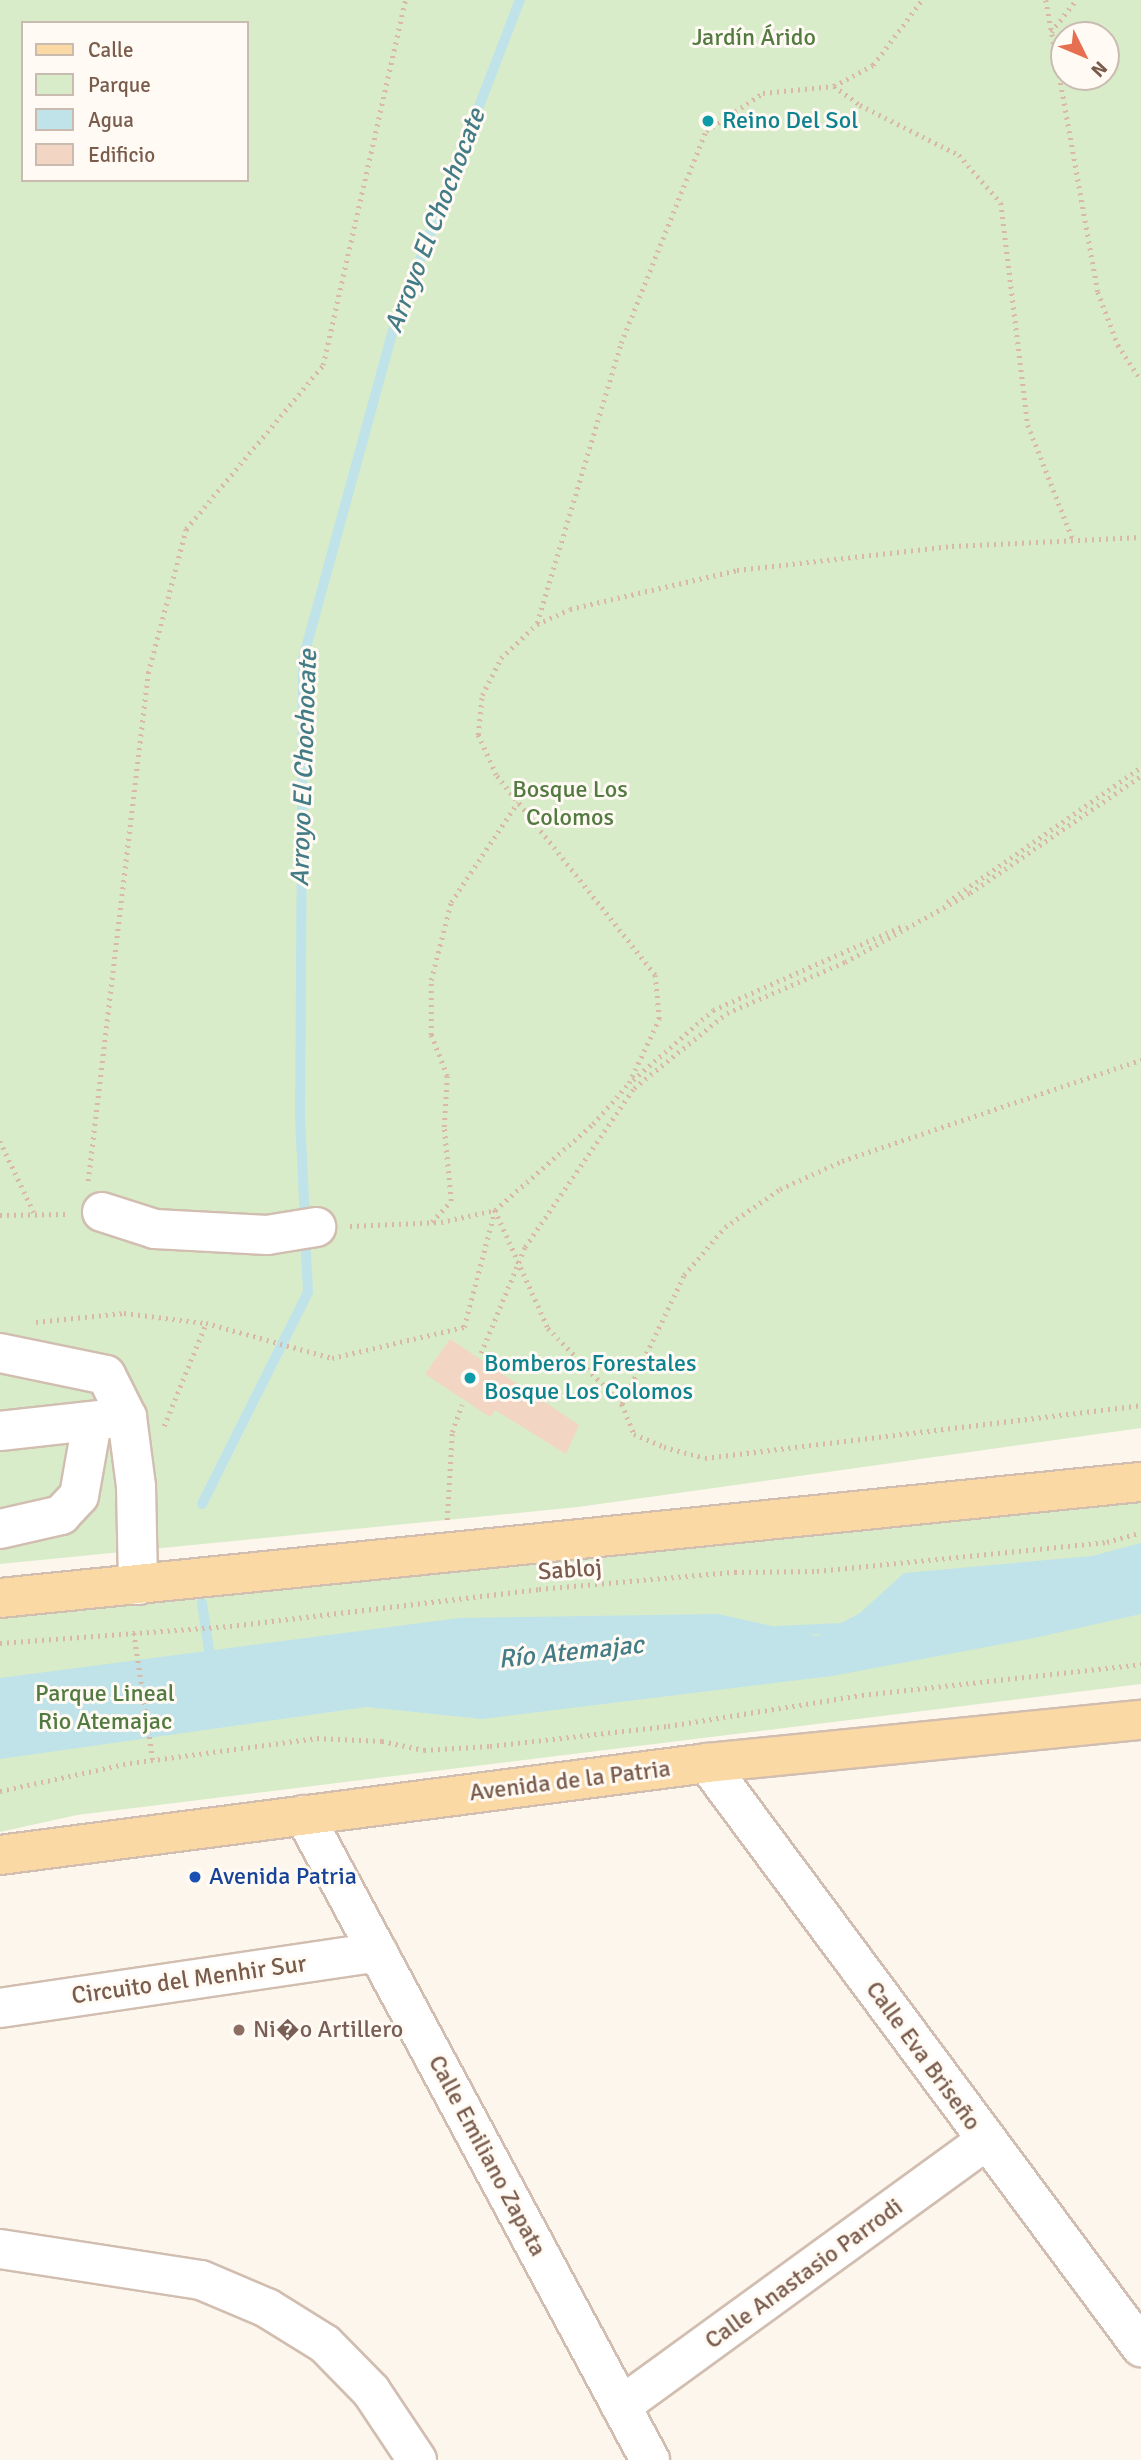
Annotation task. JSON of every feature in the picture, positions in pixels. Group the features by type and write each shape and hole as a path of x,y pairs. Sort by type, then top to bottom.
{"main road":[{"path":"0,1598 448,1556 1141,1482"},
{"name":"Avenida de la Patria","path":"0,1855 707,1763 1141,1720"}],"street":[{"path":"93,1212 155,1230 268,1235 316,1227"},
{"path":"0,1353 106,1375 110,1419 136,1486 138,1585"},
{"path":"0,1431 110,1419"},
{"path":"0,1528 61,1515 79,1496 110,1419"},
{"name":"Calle Eva Briseño","path":"707,1763 1141,2347"},
{"name":"Calle Emiliano Zapata","path":"304,1815 650,2460"},
{"name":"Circuito del Menhir Sur","path":"0,2008 377,1952"},
{"name":"Calle Anastasio Parrodi","path":"621,2406 986,2141"},
{"path":"0,2249 201,2280 267,2308 325,2344 371,2391 417,2460"}],"path":[{"path":"0,1215 36,1217 93,1212 148,673 186,529 323,365 405,0"},
{"path":"537,624 621,343 706,131 763,93 834,86 873,65 922,0"},
{"path":"1046,0 1050,26"},
{"path":"1060,21 1076,0"},
{"path":"834,86 860,106 959,155 1001,202 1028,425 1073,540"},
{"path":"1062,91 1098,292 1118,345 1141,380"},
{"path":"629,1083 659,1019 655,975 496,775 478,734 482,695 501,659 537,624 570,609 737,570 952,546 1141,537"},
{"path":"316,1227 432,1223 495,1210 593,1124 629,1083 713,1010 850,954 940,907 1141,767"},
{"path":"481,1353 518,1262 634,1088 727,1013 845,962 970,893 1141,776"},
{"path":"432,1223 450,1201 444,1127 447,1076 431,1035 431,980 451,902 518,802"},
{"path":"622,1404 684,1275 725,1227 780,1189 842,1161 1141,1060"},
{"path":"0,1141 36,1217"},
{"path":"495,1210 548,1328 622,1404 634,1434 705,1458 1141,1405"},
{"path":"26,1322 124,1313 206,1323 332,1358 464,1327 495,1210"},
{"path":"163,1430 206,1323"},
{"path":"448,1556 452,1432 462,1405"},
{"name":"Sabloj","path":"0,1643 230,1626 539,1589 735,1572 817,1571 1094,1543 1141,1532"},
{"path":"134,1633 153,1760"},
{"path":"0,1791 153,1760 317,1738 382,1741 425,1750 564,1739 781,1705 1141,1664"}],"green space":[{"name":"Bosque Los Colomos","path":"0,0 1141,0 1141,1428 578,1507 0,1564"},
{"name":"Parque Lineal Rio Atemajac","path":"1141,1490 1141,1684 77,1815 0,1832 0,1616"}],"water":[{"path":"1141,1543 1141,1614 1034,1638 832,1676 482,1719 366,1707 0,1759 0,1678 459,1618 718,1614 817,1636 860,1613 904,1573 1092,1556"}],"building":[{"path":"450,1339 579,1425 566,1454 495,1410 490,1417 425,1374"}],"waterway":[{"name":"Arroyo El Chochocate","path":"305,1220 300,1117 303,659 392,333 520,0"},
{"name":"Arroyo El Chochocate","path":"202,1504 308,1292 305,1235"},
{"path":"202,1603 211,1664"},
{"name":"Río Atemajac","path":"777,1631 842,1628"}],"place":[{"name":"Reino Del Sol","path":"708,121"},
{"name":"Bomberos Forestales Bosque Los Colomos","path":"470,1378"},
{"name":"Avenida Patria","path":"195,1877"},
{"name":"Ni�o Artillero","path":"239,2030"}],"park label":[{"name":"Jardín Árido","path":"754,38"}]}
